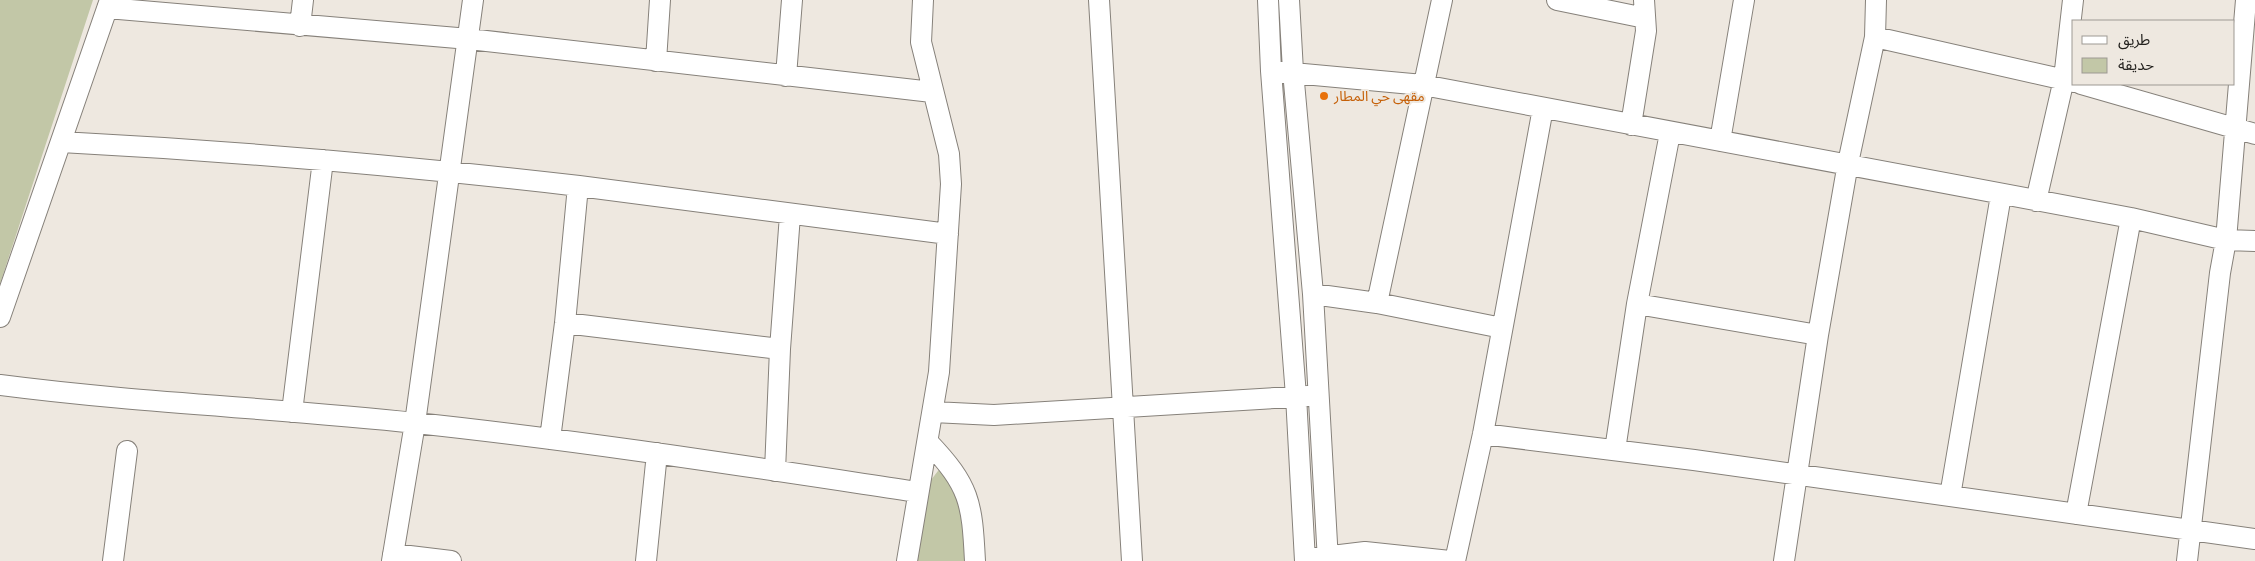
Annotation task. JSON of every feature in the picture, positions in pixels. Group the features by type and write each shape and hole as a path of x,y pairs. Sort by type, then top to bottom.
{"street":[{"path":"300,26 303,0"},
{"path":"451,561 393,557 415,423 473,0"},
{"path":"656,61 660,0"},
{"path":"786,76 792,0"},
{"path":"907,561 933,412 943,325 951,184 949,154 921,42 923,0"},
{"path":"1099,0 1132,561"},
{"path":"1268,0 1271,71 1296,396 1305,560 1328,559 1365,552 1450,561"},
{"path":"1289,0 1293,71 1313,294 1328,559"},
{"path":"1377,303 1442,0"},
{"path":"1557,0 1645,9 1644,46 1631,125"},
{"path":"1720,141 1744,0"},
{"path":"1784,561 1818,335 1848,164 1875,37 1876,0"},
{"path":"2074,0 2074,20"},
{"path":"2188,561 2190,530 2226,240 2245,131 2246,0"},
{"path":"0,317 108,4 300,26 469,39 932,92"},
{"path":"1875,37 2072,81"},
{"path":"1271,71 1293,71 1423,85 1670,133 1848,164 2001,195 2131,218 2226,240 2255,241"},
{"path":"2036,201 2072,84"},
{"path":"2087,85 2245,131"},
{"path":"1455,561 1483,434 1543,108"},
{"path":"1615,450 1637,304 1670,133"},
{"path":"61,142 177,148 322,160 578,186 948,234"},
{"path":"292,412 322,160"},
{"path":"550,439 565,323 578,186"},
{"path":"1950,496 2001,195"},
{"path":"775,471 780,348 790,215"},
{"path":"2076,514 2131,218"},
{"path":"1313,294 1377,303 1502,328"},
{"path":"1637,304 1818,335"},
{"path":"565,323 780,348"},
{"path":"0,385 210,407 415,423 657,453 918,492"},
{"path":"933,412 994,414 1320,395"},
{"path":"1483,434 1797,474 2255,539"},
{"path":"928,442 956,473 964,488 970,504 975,561"},
{"path":"113,561 127,451"},
{"path":"646,561 657,453"}],"green space":[{"path":"0,0 93,0 0,284"},
{"path":"941,467 956,484 963,514 966,561 916,561 931,480"}],"place":[{"name":"مقهى حي المطار","path":"1324,96"}]}
